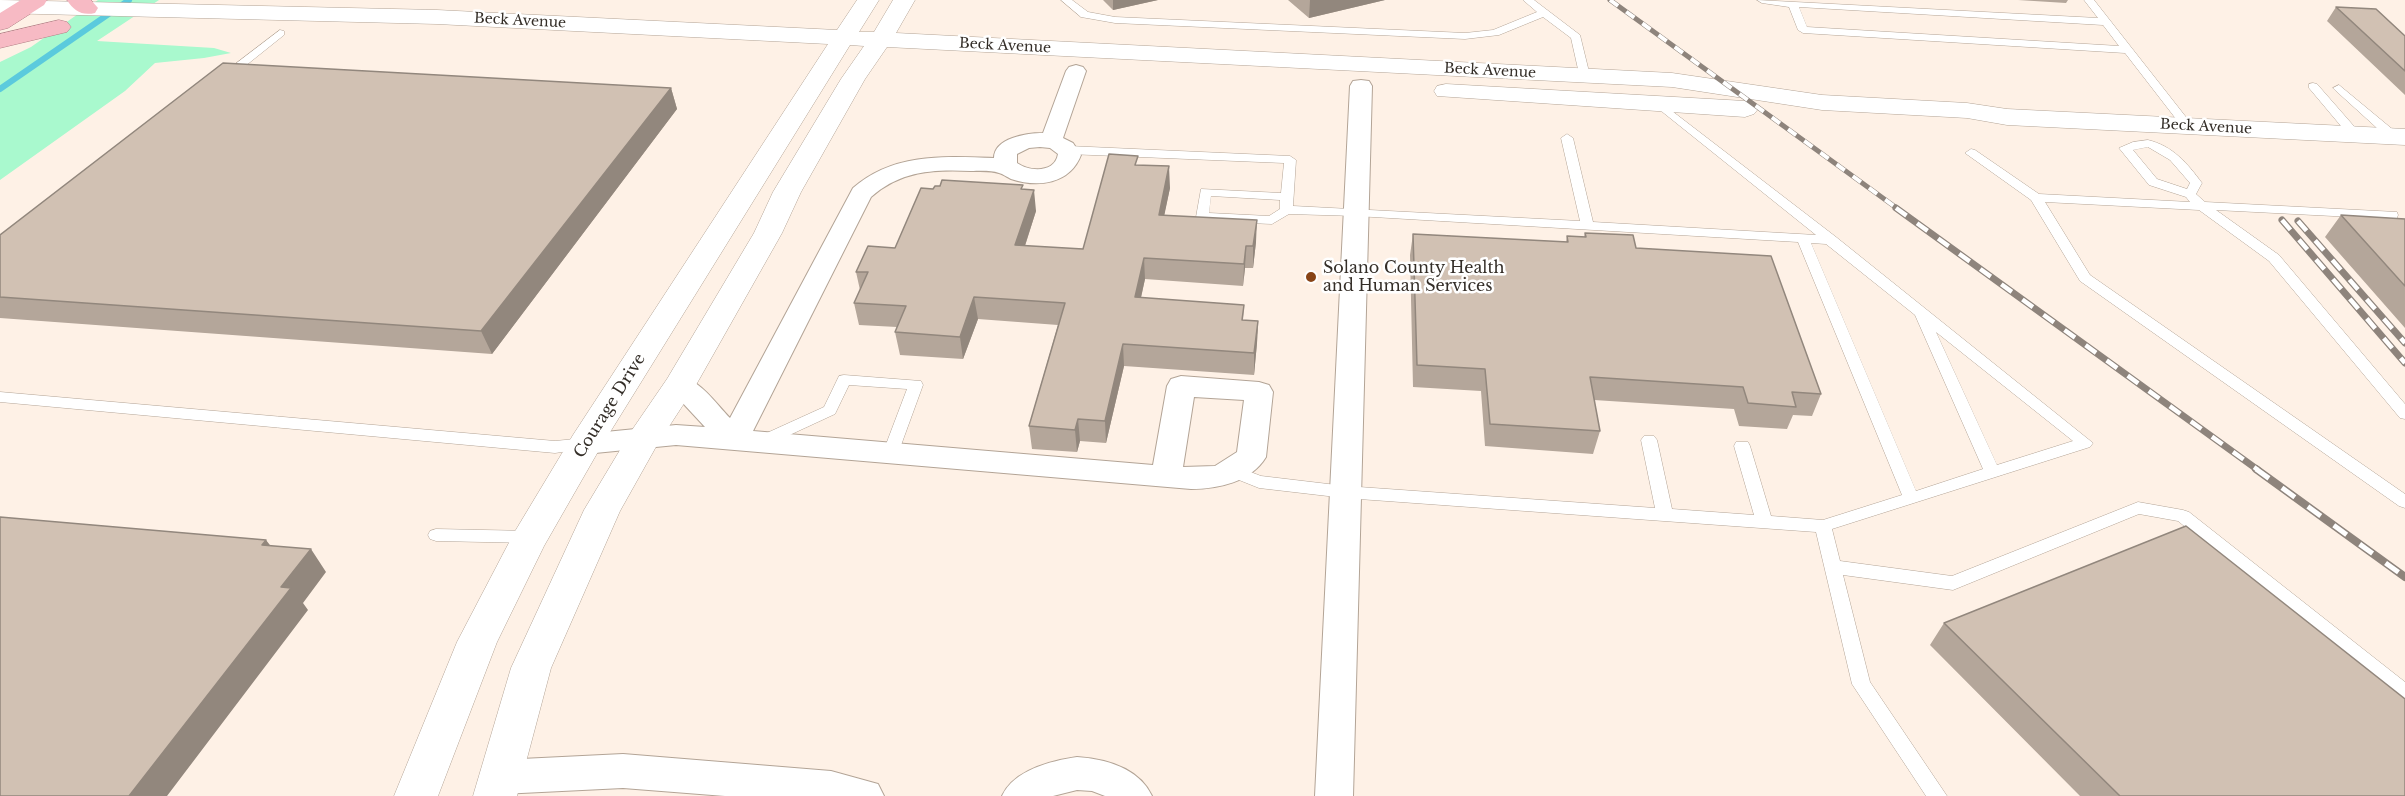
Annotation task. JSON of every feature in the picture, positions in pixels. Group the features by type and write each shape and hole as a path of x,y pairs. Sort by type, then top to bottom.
{"highway":[{"path":"0,24 31,3"},
{"path":"0,41 59,27"}],"street":[{"name":"Courage Drive","path":"416,796 477,642 531,537 585,444 868,0"},
{"path":"865,796 831,788 623,771 498,787 531,668 602,510 644,438 680,385 768,233 787,192 853,79 874,50 904,0"},
{"name":"Beck Avenue","path":"0,6 31,3 83,4 437,17 874,50 1584,75 1693,82 1830,104 1977,110 2007,117 2131,132 2187,126 2399,137"},
{"name":"Beck Avenue","path":"0,24 837,48"},
{"name":"Beck Avenue","path":"874,50 1076,71 1985,122 2007,117"},
{"path":"748,440 861,193 869,184 889,172 921,165 1005,166 1017,174 1037,176 1048,175 1064,167 1069,161 1059,145 1076,71"},
{"path":"1334,796 1361,86"},
{"path":"1005,166 1005,153 1029,141 1059,145"},
{"path":"680,385 748,440"},
{"path":"585,444 676,435 890,455 1166,477 1205,480 1235,472 1251,457 1259,392 1181,386 1166,477"},
{"path":"1021,796 1038,783 1066,774 1095,774 1122,785 1133,796"}],"lane":[{"path":"1066,0 1085,15 1115,20 1465,36 1495,33 1545,12"},
{"path":"1528,0 1576,37 1584,75"},
{"path":"1762,0 1793,4 2106,22"},
{"path":"2089,0 2187,126"},
{"path":"1793,4 1803,30 2128,50"},
{"path":"217,83 280,33"},
{"path":"2313,86 2355,135"},
{"path":"2339,88 2399,137"},
{"path":"2329,103 2356,104"},
{"path":"1235,472 1259,482 1345,492 1823,526 2085,443 1659,104"},
{"path":"2194,199 2196,183 2168,150 2131,132 2125,148 2153,182 2194,199 2274,258 2405,414"},
{"path":"1567,138 1587,226"},
{"path":"1059,145 1290,160 1287,204 1272,220 1202,217 1205,192 1287,204 1356,212 1831,240"},
{"path":"1971,153 2036,198 2085,278 2405,502"},
{"path":"2036,198 2194,199 2392,215"},
{"path":"1803,239 1911,498"},
{"path":"1921,312 1992,472"},
{"path":"748,440 830,410 844,380 915,385 890,455"},
{"path":"0,397 555,447 585,444"},
{"path":"1649,440 1665,515"},
{"path":"1742,446 1764,522"},
{"path":"1833,567 1953,583 2138,508 2183,516 2405,693"},
{"path":"1823,526 1861,684 1938,796"},
{"path":"436,534 531,537"}],"green space":[{"path":"98,0 159,0 97,41 214,48 231,53 155,63 125,91 0,180 0,62 31,47"}],"building":[{"path":"2336,7 2376,9 2405,36 2405,71"},
{"path":"223,63 671,88 481,331 0,297 0,235"},
{"path":"1109,154 1138,156 1135,165 1169,166 1159,215 1257,220 1253,246 1246,246 1244,264 1144,258 1135,297 1244,305 1242,320 1258,321 1254,353 1123,344 1105,421 1078,419 1075,430 1029,426 1065,303 974,297 960,337 895,332 906,306 854,303 868,272 856,272 868,246 895,248 921,188 933,189 935,186 940,186 942,180 1023,185 1021,189 1034,190 1015,245 1083,249"},
{"path":"2341,215 2405,219 2405,286"},
{"path":"1585,233 1633,235 1636,248 1771,256 1821,394 1792,392 1796,407 1748,403 1743,387 1590,377 1600,431 1490,424 1485,369 1417,365 1413,234 1568,242 1567,236 1586,237"},
{"path":"0,517 266,540 262,545 311,549 281,587 291,588 129,796 0,796"},
{"path":"2186,526 2405,699 2405,796 2120,796 1944,623"}],"waterway":[{"path":"0,89 129,0"}],"railway":[{"path":"1610,0 1898,209"},
{"path":"1896,208 2258,470"},
{"path":"2282,220 2405,363"},
{"path":"2298,221 2405,343"},
{"path":"2256,469 2405,577"}],"place":[{"name":"Solano County Health and Human Services","path":"1311,277"}]}
